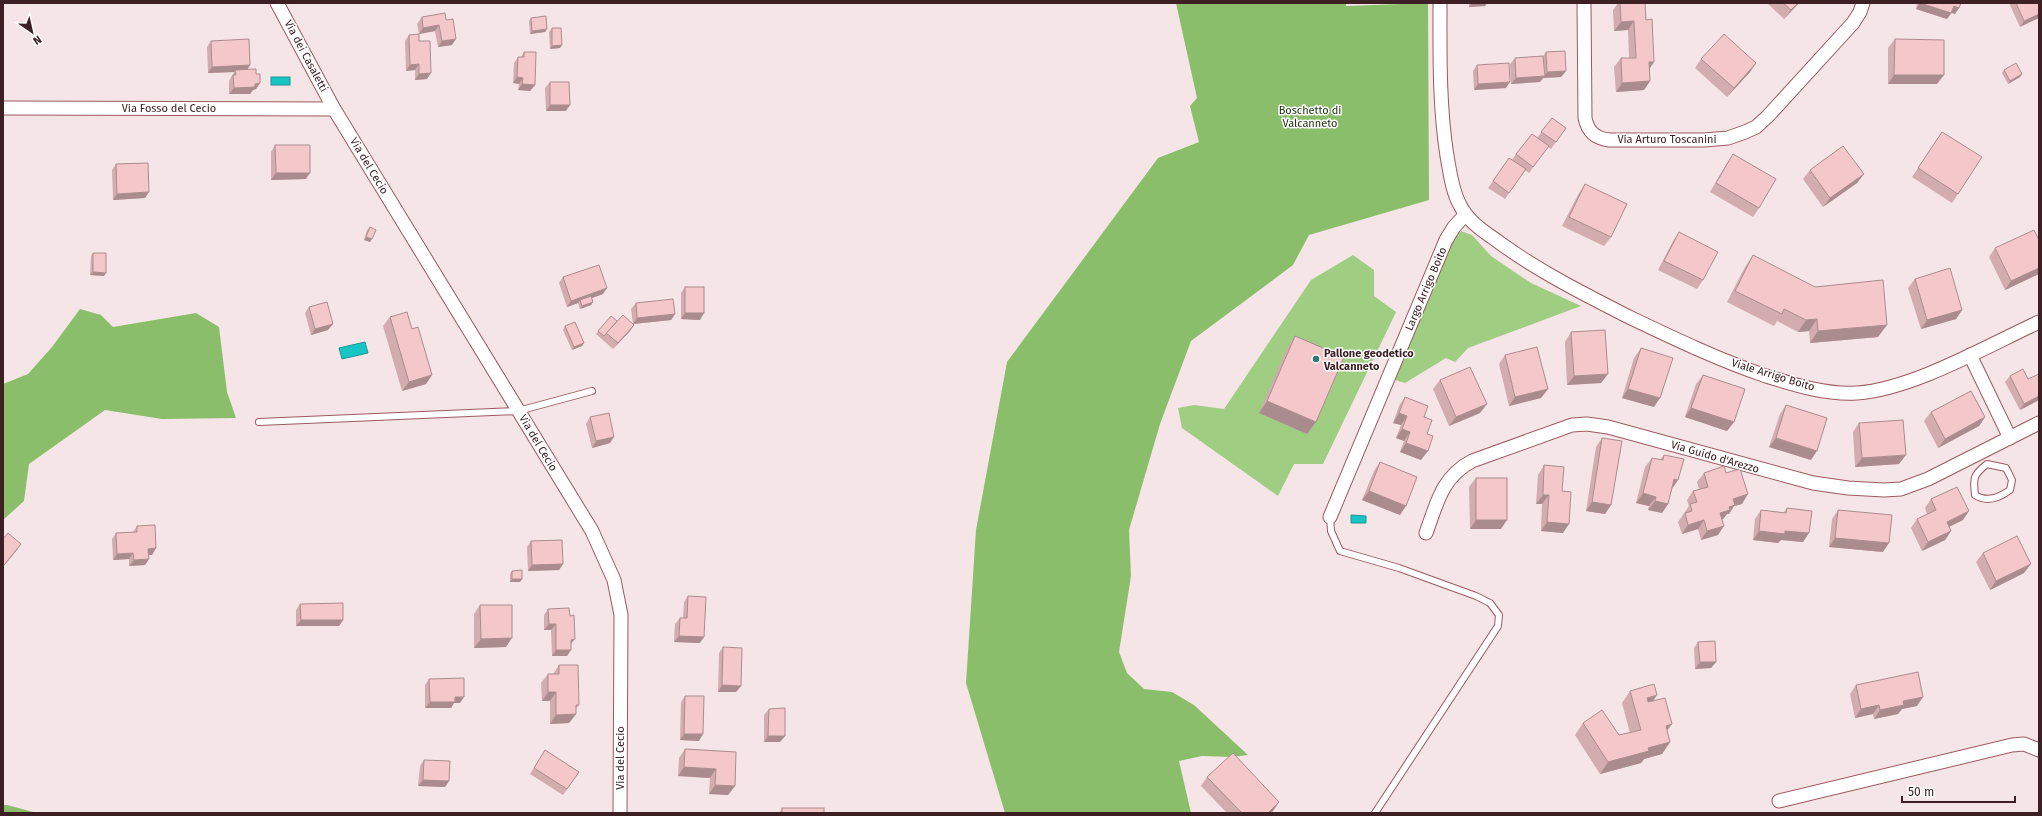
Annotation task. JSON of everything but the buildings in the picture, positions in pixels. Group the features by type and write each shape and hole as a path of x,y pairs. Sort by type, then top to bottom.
{"street":[{"name":"Via dei Casaletti","path":"277,3 334,109"},
{"path":"1440,3 1441,80 1444,135 1455,194 1465,215"},
{"name":"Via Arturo Toscanini","path":"1584,3 1585,114 1587,125 1592,133 1600,138 1609,140 1704,140 1740,134 1756,127 1856,19 1863,3"},
{"name":"Via Fosso del Cecio","path":"3,108 334,109"},
{"name":"Via del Cecio","path":"334,109 596,538 616,585 621,626 620,813"},
{"name":"Viale Arrigo Boito","path":"1465,215 1480,228 1528,262 1566,286 1601,303 1676,339 1740,366 1788,382 1832,392 1857,393 1886,388 1925,374 1970,355 2039,322"},
{"name":"Largo Arrigo Boito","path":"1330,517 1446,240 1454,227 1465,215"},
{"path":"1970,355 2010,438"},
{"name":"Via Guido d'Arezzo","path":"1426,533 1446,483 1460,469 1472,461 1572,425 1587,424 1608,427 1796,479 1848,488 1884,490 1908,487 1984,458 2010,438 2039,423"},
{"path":"1779,801 2012,745 2024,744 2039,750"}],"lane":[{"path":"259,422 518,411 592,391"},
{"path":"1984,458 2006,468 2012,480 2010,490 1992,499 1980,499 1975,495 1973,479 1984,458"},
{"path":"1330,517 1331,531 1340,551 1399,568 1476,596 1490,603 1499,615 1498,626 1375,813"}],"green space":[{"name":"Boschetto di Valcanneto","path":"1176,3 1346,3 1346,6 1428,3 1429,200 1309,235 1293,265 1191,341 1160,424 1129,530 1131,576 1119,652 1127,673 1144,689 1172,692 1194,705 1248,755 1233,757 1202,756 1179,761 1191,813 1005,813 966,683 976,530 1007,362 1158,158 1199,142 1190,106 1197,98"},
{"path":"1461,231 1472,235 1491,256 1531,283 1581,306 1468,348 1455,362 1446,358 1405,383 1395,380 1452,242"},
{"name":"Pallone geodetico Valcanneto","path":"1353,255 1374,270 1374,296 1396,312 1323,464 1294,464 1278,496 1182,428 1178,408 1194,405 1224,409 1311,280"},
{"path":"80,309 101,315 113,327 196,313 219,327 227,392 236,418 162,419 105,410 29,464 24,501 3,520 3,384 28,374 52,347"},
{"path":"3,805 7,805 37,813 3,813"}],"water":[{"path":"271,77 290,77 290,85 271,85"},
{"path":"365,342 368,353 342,359 339,348"},
{"path":"1351,515 1366,516 1366,523 1351,523"}],"place":[{"name":"Pallone geodetico Valcanneto","path":"1316,359"}]}
